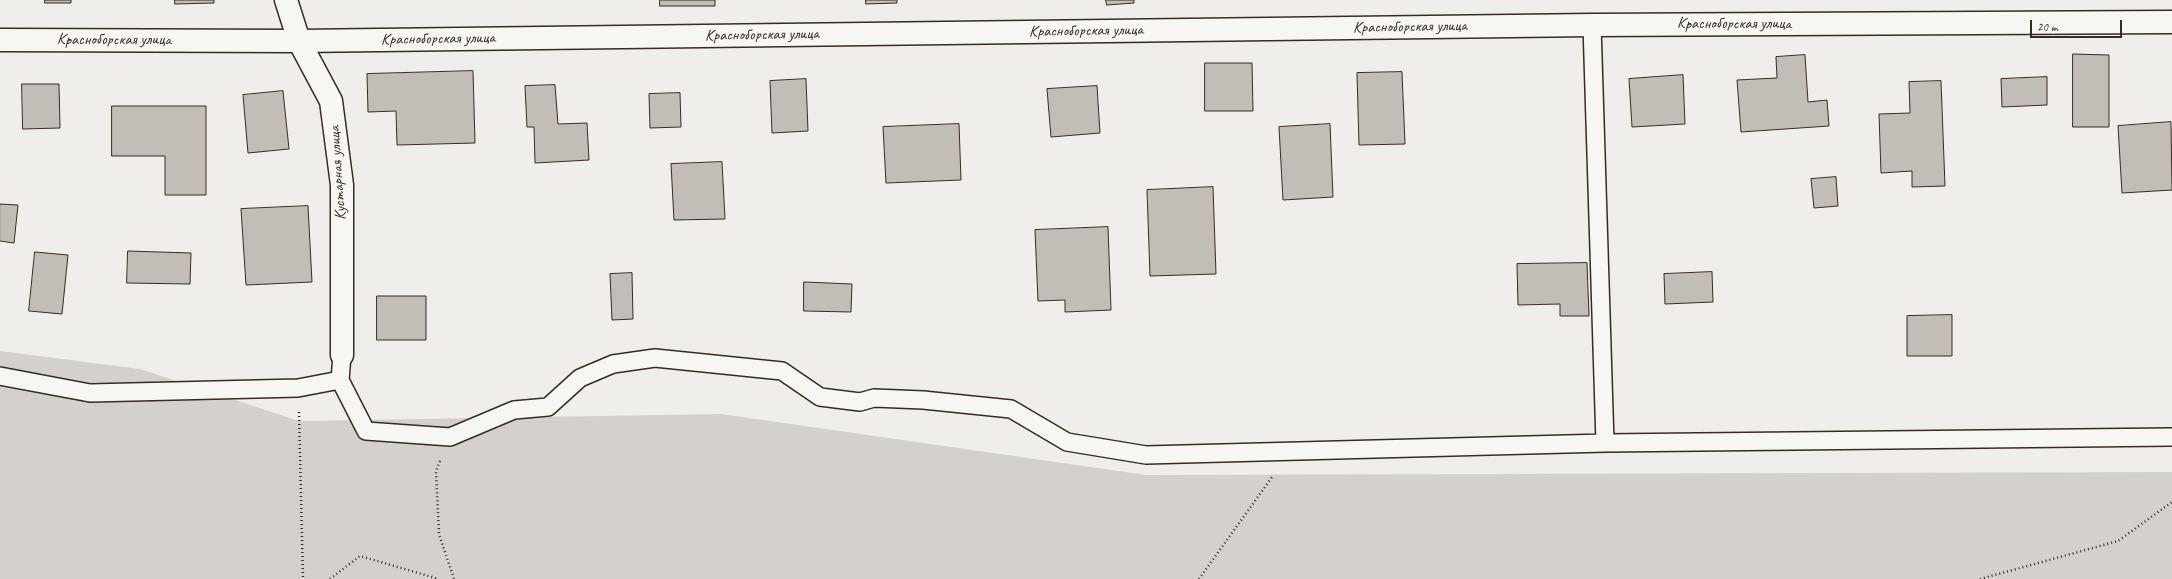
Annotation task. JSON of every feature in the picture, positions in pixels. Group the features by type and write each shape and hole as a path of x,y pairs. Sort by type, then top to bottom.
{"street":[{"name":"Кустарная улица","path":"286,0 299,41 332,101 342,185 342,355"},
{"name":"Красноборская улица","path":"0,40 299,41 1592,25 2172,22"}],"lane":[{"path":"1592,25 1605,443"},
{"path":"342,355 340,380 366,431 450,437 514,410 548,407 580,378 613,364 655,358 782,371 820,397 860,402 874,398 923,400 1012,409 1067,442 1146,455 1605,443 2172,437"},
{"path":"0,376 90,393 298,388 340,380"}],"path":[{"path":"298,388 303,579"},
{"path":"450,437 436,471 439,534 454,579"},
{"path":"1198,579 1289,452"},
{"path":"1980,579 2118,541 2172,502"},
{"path":"330,579 360,556 439,579"}],"shaded area":[{"path":"0,351 140,369 299,421 721,414 1146,475 2172,472 2172,579 0,579"}],"building":[{"path":"45,0 71,0 71,3 45,3"},
{"path":"175,0 214,0 214,3 175,4"},
{"path":"660,0 715,0 715,6 660,6"},
{"path":"866,0 897,0 897,3 866,4"},
{"path":"1106,0 1134,0 1134,3 1107,5"},
{"path":"2073,54 2109,55 2109,127 2073,127"},
{"path":"1805,55 1808,102 1827,100 1829,126 1741,132 1737,80 1777,78 1776,57"},
{"path":"1205,63 1252,63 1253,111 1205,111"},
{"path":"473,71 475,143 397,145 396,111 368,112 367,74"},
{"path":"1402,72 1405,144 1359,145 1357,73"},
{"path":"1683,75 1685,124 1632,127 1629,79"},
{"path":"2047,77 2047,105 2002,107 2001,79"},
{"path":"806,79 808,131 772,133 770,81"},
{"path":"1941,81 1945,186 1912,187 1912,171 1881,173 1879,114 1910,113 1909,82"},
{"path":"22,84 59,84 60,128 23,129"},
{"path":"555,85 558,124 587,123 589,160 535,163 534,127 527,127 525,86"},
{"path":"1097,86 1100,133 1051,137 1047,89"},
{"path":"283,91 289,149 248,153 243,95"},
{"path":"680,93 681,127 650,128 649,94"},
{"path":"112,106 206,106 206,195 165,195 165,156 112,156"},
{"path":"2171,122 2172,190 2122,193 2118,126"},
{"path":"959,124 961,180 886,183 883,127"},
{"path":"1330,124 1333,197 1283,200 1279,127"},
{"path":"722,162 725,219 674,220 671,164"},
{"path":"1836,177 1838,206 1814,208 1811,179"},
{"path":"1213,187 1216,274 1150,276 1147,190"},
{"path":"0,204 18,205 14,243 0,241"},
{"path":"308,206 312,282 246,285 241,209"},
{"path":"1108,227 1111,310 1065,312 1065,300 1038,301 1035,230"},
{"path":"128,251 191,253 190,284 127,283"},
{"path":"35,252 68,255 62,314 29,311"},
{"path":"1587,263 1589,316 1560,316 1560,304 1518,305 1517,264"},
{"path":"1712,272 1713,302 1665,304 1664,274"},
{"path":"632,273 633,319 612,320 610,274"},
{"path":"804,282 852,284 851,312 804,311"},
{"path":"377,296 426,296 426,340 377,340"},
{"path":"1952,315 1952,356 1907,356 1907,316"}]}
